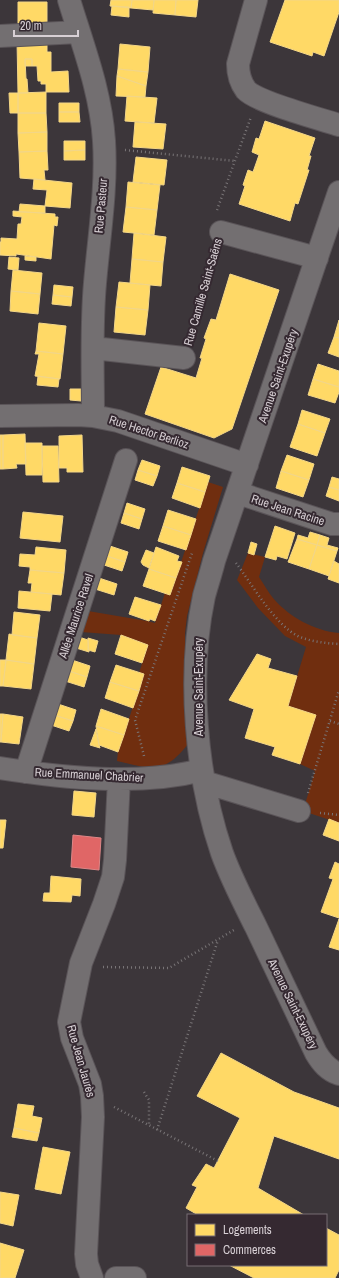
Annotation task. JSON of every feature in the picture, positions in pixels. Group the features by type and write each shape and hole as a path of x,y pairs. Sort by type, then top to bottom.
{"street":[{"name":"Rue Pasteur","path":"69,0 96,92 101,113 105,148 103,196 93,306 93,416"},
{"path":"256,0 238,64 238,74 241,83 246,90 258,98 339,125"},
{"path":"0,36 79,32"},
{"name":"Avenue Saint-Exupéry","path":"339,192 209,578 204,597 196,666 198,736 203,776 222,854 316,1052 328,1069 339,1074"},
{"name":"Rue Camille Saint-Saëns","path":"221,232 317,258"},
{"name":"Rue Camille Saint-Saëns","path":"93,348 184,358"},
{"name":"Rue Hector Berlioz","path":"0,416 93,416 118,420 247,465"},
{"name":"Allée Maurice Ravel","path":"26,772 126,460"},
{"name":"Rue Jean Racine","path":"238,493 332,524 339,524"},
{"name":"Rue Emmanuel Chabrier","path":"0,768 68,776 119,779 150,778 188,774 203,776"},
{"path":"203,776 303,804"},
{"name":"Rue Jean Jaurès","path":"92,1278 87,1264 86,1247 93,1100 90,1084 72,1038 69,1022 81,963 113,877 116,860 119,779"},
{"path":"116,1278 135,1278"}],"path":[{"name":"Rue Camille Saint-Saëns","path":"184,358 221,232 210,229 258,98"},
{"path":"105,148 235,161"},
{"path":"150,778 135,720 193,550"},
{"path":"236,562 284,627 298,636 316,642 339,644"},
{"path":"303,804 339,690"},
{"path":"330,721 339,724"},
{"path":"81,963 91,966 115,968 169,968 234,930 254,924"},
{"path":"157,1130 218,940"},
{"path":"144,1092 149,1100 149,1126"},
{"path":"114,1107 218,1161"}],"shaded area":[{"path":"208,482 223,487 203,553 187,616 185,633 185,671 188,744 172,761 156,767 139,766 117,761 118,751 144,674 139,673 148,645 121,635 81,632 88,611 155,623 165,593 170,595"},
{"path":"248,553 265,557 259,577 271,596 279,605 303,622 330,632 339,633 339,823 303,811 315,771 300,764 316,715 288,706 306,647 285,636 258,608 237,580"}],"building: Logements":[{"path":"111,0 132,0 131,8 110,6"},
{"path":"132,0 154,0 153,10 131,8"},
{"path":"154,0 176,0 175,15 153,13"},
{"path":"176,0 198,0 196,17 175,15"},
{"path":"285,0 339,0 339,12 324,56 313,52 312,56 270,42"},
{"path":"18,2 47,2 47,28 18,29"},
{"path":"112,6 129,7 129,17 111,15"},
{"path":"47,40 47,52 51,52 51,72 68,71 69,92 46,92 46,84 41,84 41,81 38,81 37,66 32,66 32,59 25,59 28,93 18,93 17,41"},
{"path":"120,44 150,47 148,72 118,69"},
{"path":"25,59 32,59 32,66 25,66"},
{"path":"118,69 148,72 146,86 117,76"},
{"path":"117,76 146,86 145,97 116,96"},
{"path":"46,92 46,113 18,113 18,93"},
{"path":"9,93 18,93 18,113 10,113"},
{"path":"127,96 157,98 154,123 125,121"},
{"path":"59,103 79,103 79,112 59,112"},
{"path":"59,112 79,112 80,122 59,122"},
{"path":"18,113 46,113 47,132 18,133"},
{"path":"265,121 315,138 309,156 311,156 307,170 309,170 298,204 295,203 290,221 239,204 248,170 253,172 259,155 252,152 256,138 259,139"},
{"path":"135,122 166,124 163,149 133,147"},
{"path":"47,132 47,151 19,152 18,133"},
{"path":"64,141 85,141 85,150 64,151"},
{"path":"85,150 85,160 64,160 64,151"},
{"path":"47,151 48,170 44,170 45,180 20,178 19,152"},
{"path":"136,157 167,160 164,185 133,182"},
{"path":"34,179 72,183 70,208 45,206 47,190 33,189"},
{"path":"128,182 160,185 157,210 126,207"},
{"path":"20,204 45,206 45,213 19,212"},
{"path":"126,207 157,210 154,235 123,232"},
{"path":"13,211 55,214 55,217 58,217 57,226 54,225 51,259 16,254 16,256 0,255 1,238 17,239 18,224 21,224 22,217 13,216"},
{"path":"134,233 166,237 163,262 132,259"},
{"path":"25,256 36,257 36,261 25,260"},
{"path":"9,257 19,258 18,270 8,269"},
{"path":"132,259 163,262 161,286 130,283"},
{"path":"13,270 42,273 40,294 11,291"},
{"path":"230,274 279,290 232,429 214,438 145,414 161,367 196,378 206,339 204,338 211,319 216,320"},
{"path":"119,282 150,285 148,310 116,307"},
{"path":"54,285 73,287 72,297 53,295"},
{"path":"11,291 40,294 38,314 10,311"},
{"path":"53,295 72,297 71,306 52,304"},
{"path":"116,307 148,310 145,335 114,332"},
{"path":"339,320 339,338 334,337"},
{"path":"39,323 66,326 63,354 36,351"},
{"path":"334,337 339,338 339,357 328,353"},
{"path":"36,351 63,354 60,379 35,376 39,354 35,354"},
{"path":"318,364 339,371 339,387 313,379"},
{"path":"38,376 59,379 58,387 37,385"},
{"path":"313,379 339,387 339,392 335,403 308,395"},
{"path":"70,389 81,389 81,401 70,400"},
{"path":"302,410 330,419 325,433 298,424"},
{"path":"298,424 325,433 317,456 290,447"},
{"path":"25,434 26,464 16,464 17,468 3,469 3,435"},
{"path":"0,435 3,435 3,469 0,469"},
{"path":"82,435 83,472 67,472 67,468 59,468 59,436"},
{"path":"25,443 42,443 42,475 26,475"},
{"path":"42,446 58,446 59,482 43,482"},
{"path":"287,455 314,464 309,480 281,471"},
{"path":"142,460 160,466 157,476 138,470"},
{"path":"182,467 210,476 205,492 177,483"},
{"path":"138,470 157,476 153,486 135,480"},
{"path":"281,471 309,480 303,497 276,488"},
{"path":"332,477 339,479 339,490 329,487"},
{"path":"177,483 205,492 200,508 172,498"},
{"path":"329,487 339,490 339,501 326,496"},
{"path":"127,503 145,509 142,519 124,513"},
{"path":"168,510 196,519 191,535 163,526"},
{"path":"23,512 63,516 60,542 20,538"},
{"path":"124,513 142,519 139,529 121,523"},
{"path":"163,526 191,535 186,550 158,541"},
{"path":"275,526 295,533 287,559 277,556 276,560 265,557"},
{"path":"310,532 320,535 317,545 297,539 298,535 308,538"},
{"path":"320,535 329,538 327,545 338,548 337,551 317,545"},
{"path":"297,539 317,545 309,569 288,562"},
{"path":"251,542 257,544 254,555 248,553"},
{"path":"317,545 337,551 329,576 309,569"},
{"path":"110,546 128,552 125,562 107,556"},
{"path":"36,547 66,550 64,573 30,570 30,567 19,566 20,554 35,555"},
{"path":"156,547 179,556 177,561 182,562 176,578 149,569"},
{"path":"146,550 154,553 149,568 141,562"},
{"path":"107,556 125,562 122,571 104,565"},
{"path":"334,561 339,564 339,583 328,579"},
{"path":"149,569 176,578 170,595 143,586"},
{"path":"30,570 64,573 61,595 31,592 32,583 28,583"},
{"path":"99,578 117,584 114,595 95,589"},
{"path":"19,591 52,594 50,611 18,608"},
{"path":"135,597 161,605 155,621 150,619 149,621 129,614"},
{"path":"14,612 40,615 37,638 12,635"},
{"path":"9,634 37,638 34,664 6,660"},
{"path":"121,635 148,645 142,663 115,654"},
{"path":"79,637 88,640 89,652 76,648"},
{"path":"88,638 98,641 95,652 88,650"},
{"path":"257,654 271,659 268,668 297,676 288,706 316,715 300,764 272,755 275,747 245,738 254,709 229,700"},
{"path":"0,660 6,660 3,686 0,686"},
{"path":"6,660 34,664 31,689 3,686"},
{"path":"72,660 90,666 87,677 69,671"},
{"path":"116,665 144,674 139,691 110,682"},
{"path":"69,671 87,677 84,687 65,681"},
{"path":"110,682 139,691 133,708 105,698"},
{"path":"58,704 76,710 73,721 54,715"},
{"path":"101,709 129,719 124,735 96,726"},
{"path":"0,714 3,714 1,742 0,742"},
{"path":"3,714 23,717 19,744 1,742"},
{"path":"54,715 73,721 69,731 51,725"},
{"path":"96,726 124,735 118,752 99,745"},
{"path":"96,729 99,745 100,748 90,745"},
{"path":"74,791 96,793 94,817 72,815"},
{"path":"329,819 339,823 339,841 323,835"},
{"path":"0,820 6,820 3,848 0,848"},
{"path":"335,862 339,864 339,918 321,912 333,879 329,878"},
{"path":"51,876 81,879 80,896 72,895 71,902 43,901 44,893 50,893"},
{"path":"339,919 339,950 329,947"},
{"path":"221,1053 294,1092 339,1108 339,1159 274,1136 258,1188 302,1214 196,1214 186,1208 197,1187 192,1185 206,1164 214,1168 240,1118 197,1096"},
{"path":"18,1104 34,1106 32,1116 42,1118 39,1133 14,1128"},
{"path":"14,1128 39,1133 37,1141 12,1137"},
{"path":"43,1147 70,1152 61,1194 35,1189"},
{"path":"0,1192 19,1195 13,1226 0,1223"},
{"path":"327,1229 339,1235 339,1270 335,1278 254,1278 231,1266 327,1266"},
{"path":"0,1243 24,1250 15,1278 0,1278"}],"building: Commerces":[{"path":"73,835 101,838 99,870 71,867"}]}
